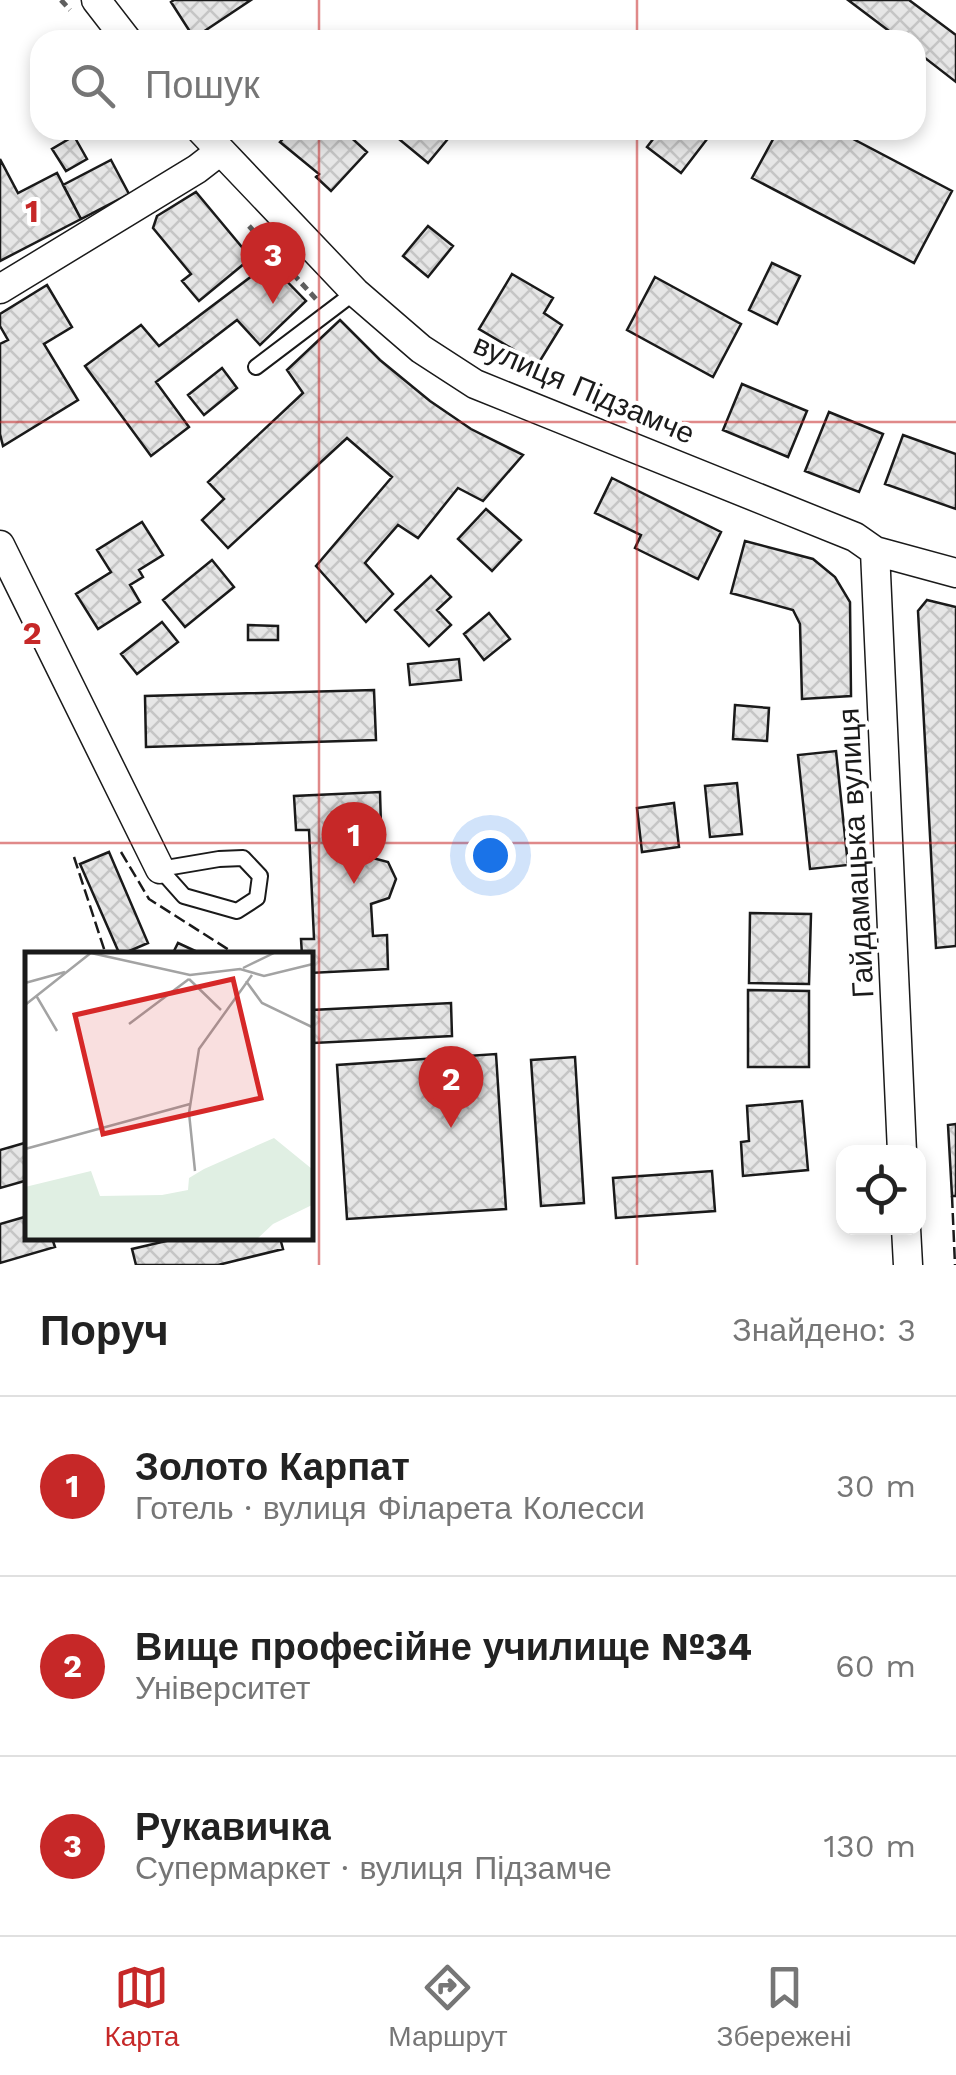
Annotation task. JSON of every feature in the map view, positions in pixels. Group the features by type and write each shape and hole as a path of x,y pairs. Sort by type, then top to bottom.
{"street":[{"path":"96,0 119,30"},
{"path":"0,289 197,169 210,141"},
{"name":"вулиця Підзамче","path":"210,141 355,292 421,349 475,384 855,537 875,552 956,574"},
{"path":"0,545 160,870"},
{"name":"Гайдамацька вулиця","path":"875,552 902,1145"},
{"path":"906,1235 908,1265"}],"lane":[{"path":"256,367 355,292"},
{"path":"243,858 260,876 257,898 237,911 184,896 160,870 243,858"}],"building":[{"path":"251,0 206,30 189,30 171,2"},
{"path":"848,0 909,0 956,35 956,82 926,59 926,30 888,30"},
{"path":"67,140 76,140 87,159 66,171 52,149"},
{"path":"354,140 367,152 331,191 316,177 319,174 280,142"},
{"path":"400,140 447,140 428,163"},
{"path":"652,140 706,140 681,173 647,147"},
{"path":"773,140 855,140 952,191 914,263 752,178"},
{"path":"0,159 18,193 57,173 81,219 0,261"},
{"path":"111,160 129,194 81,219 63,185"},
{"path":"196,192 251,258 199,301 182,281 191,274 153,228 157,216"},
{"path":"428,226 453,246 428,277 403,256"},
{"path":"269,263 306,301 260,345 237,320 156,382 189,427 151,456 85,366 141,325 159,346"},
{"path":"772,263 800,276 777,324 749,310"},
{"path":"512,274 553,298 544,313 562,325 538,364 479,329"},
{"path":"655,277 741,324 713,377 627,330"},
{"path":"47,285 72,327 44,344 78,400 3,446 0,344 8,340 0,326 0,314"},
{"path":"340,320 430,401 471,429 523,455 483,501 458,488 418,538 398,525 365,563 393,594 366,622 316,566 392,477 347,438 228,548 202,520 224,499 208,482 303,393 287,370"},
{"path":"222,368 237,388 204,415 188,395"},
{"path":"742,384 807,411 788,457 723,430"},
{"path":"829,412 883,434 859,492 805,471"},
{"path":"903,435 956,454 956,509 885,484"},
{"path":"612,478 721,532 698,579 635,548 641,535 595,513"},
{"path":"486,509 521,540 492,571 458,539"},
{"path":"142,522 163,555 139,570 143,577 130,585 140,602 98,629 76,594 111,572 97,550"},
{"path":"745,541 813,559 835,577 850,602 851,696 802,699 800,624 793,610 731,593"},
{"path":"212,560 234,587 185,627 163,600"},
{"path":"431,576 451,597 437,610 451,625 429,646 395,610"},
{"path":"927,600 956,607 956,946 936,948 918,611"},
{"path":"489,613 510,639 484,660 464,634"},
{"path":"162,622 178,642 137,674 121,654"},
{"path":"248,625 278,626 278,640 248,640"},
{"path":"459,659 461,680 410,685 408,664"},
{"path":"374,690 376,740 146,747 145,696"},
{"path":"735,705 769,708 767,741 733,739"},
{"path":"836,751 848,865 810,869 798,755"},
{"path":"737,783 742,834 710,837 705,786"},
{"path":"380,792 381,826 367,827 369,857 388,862 396,879 389,898 371,904 373,936 387,935 388,969 312,973 312,952 302,952 301,939 314,939 309,830 296,830 294,796"},
{"path":"674,803 679,847 642,852 637,808"},
{"path":"109,852 148,943 119,952 80,864"},
{"path":"750,913 811,914 809,984 749,983"},
{"path":"178,943 198,952 174,952"},
{"path":"748,990 809,991 809,1067 748,1067"},
{"path":"451,1003 452,1036 314,1043 312,1010"},
{"path":"496,1054 506,1209 347,1219 337,1065"},
{"path":"575,1057 584,1203 541,1206 531,1060"},
{"path":"802,1101 808,1170 743,1176 741,1142 749,1141 747,1106"},
{"path":"956,1124 956,1196 952,1196 948,1125"},
{"path":"25,1143 25,1181 0,1188 0,1150"},
{"path":"712,1171 715,1211 616,1218 613,1178"},
{"path":"25,1217 25,1240 53,1240 55,1247 0,1263 0,1224"},
{"path":"170,1240 281,1240 283,1249 218,1265 136,1265 132,1249"}],"fence":[{"path":"121,852 149,899 232,952"},
{"path":"74,857 105,952"},
{"path":"952,1196 955,1265"}],"place":[{"name":"Рукавичка","path":"273,304"},
{"name":"Золото Карпат","path":"354,884"},
{"name":"Вище професійне училище №34","path":"451,1128"}]}
